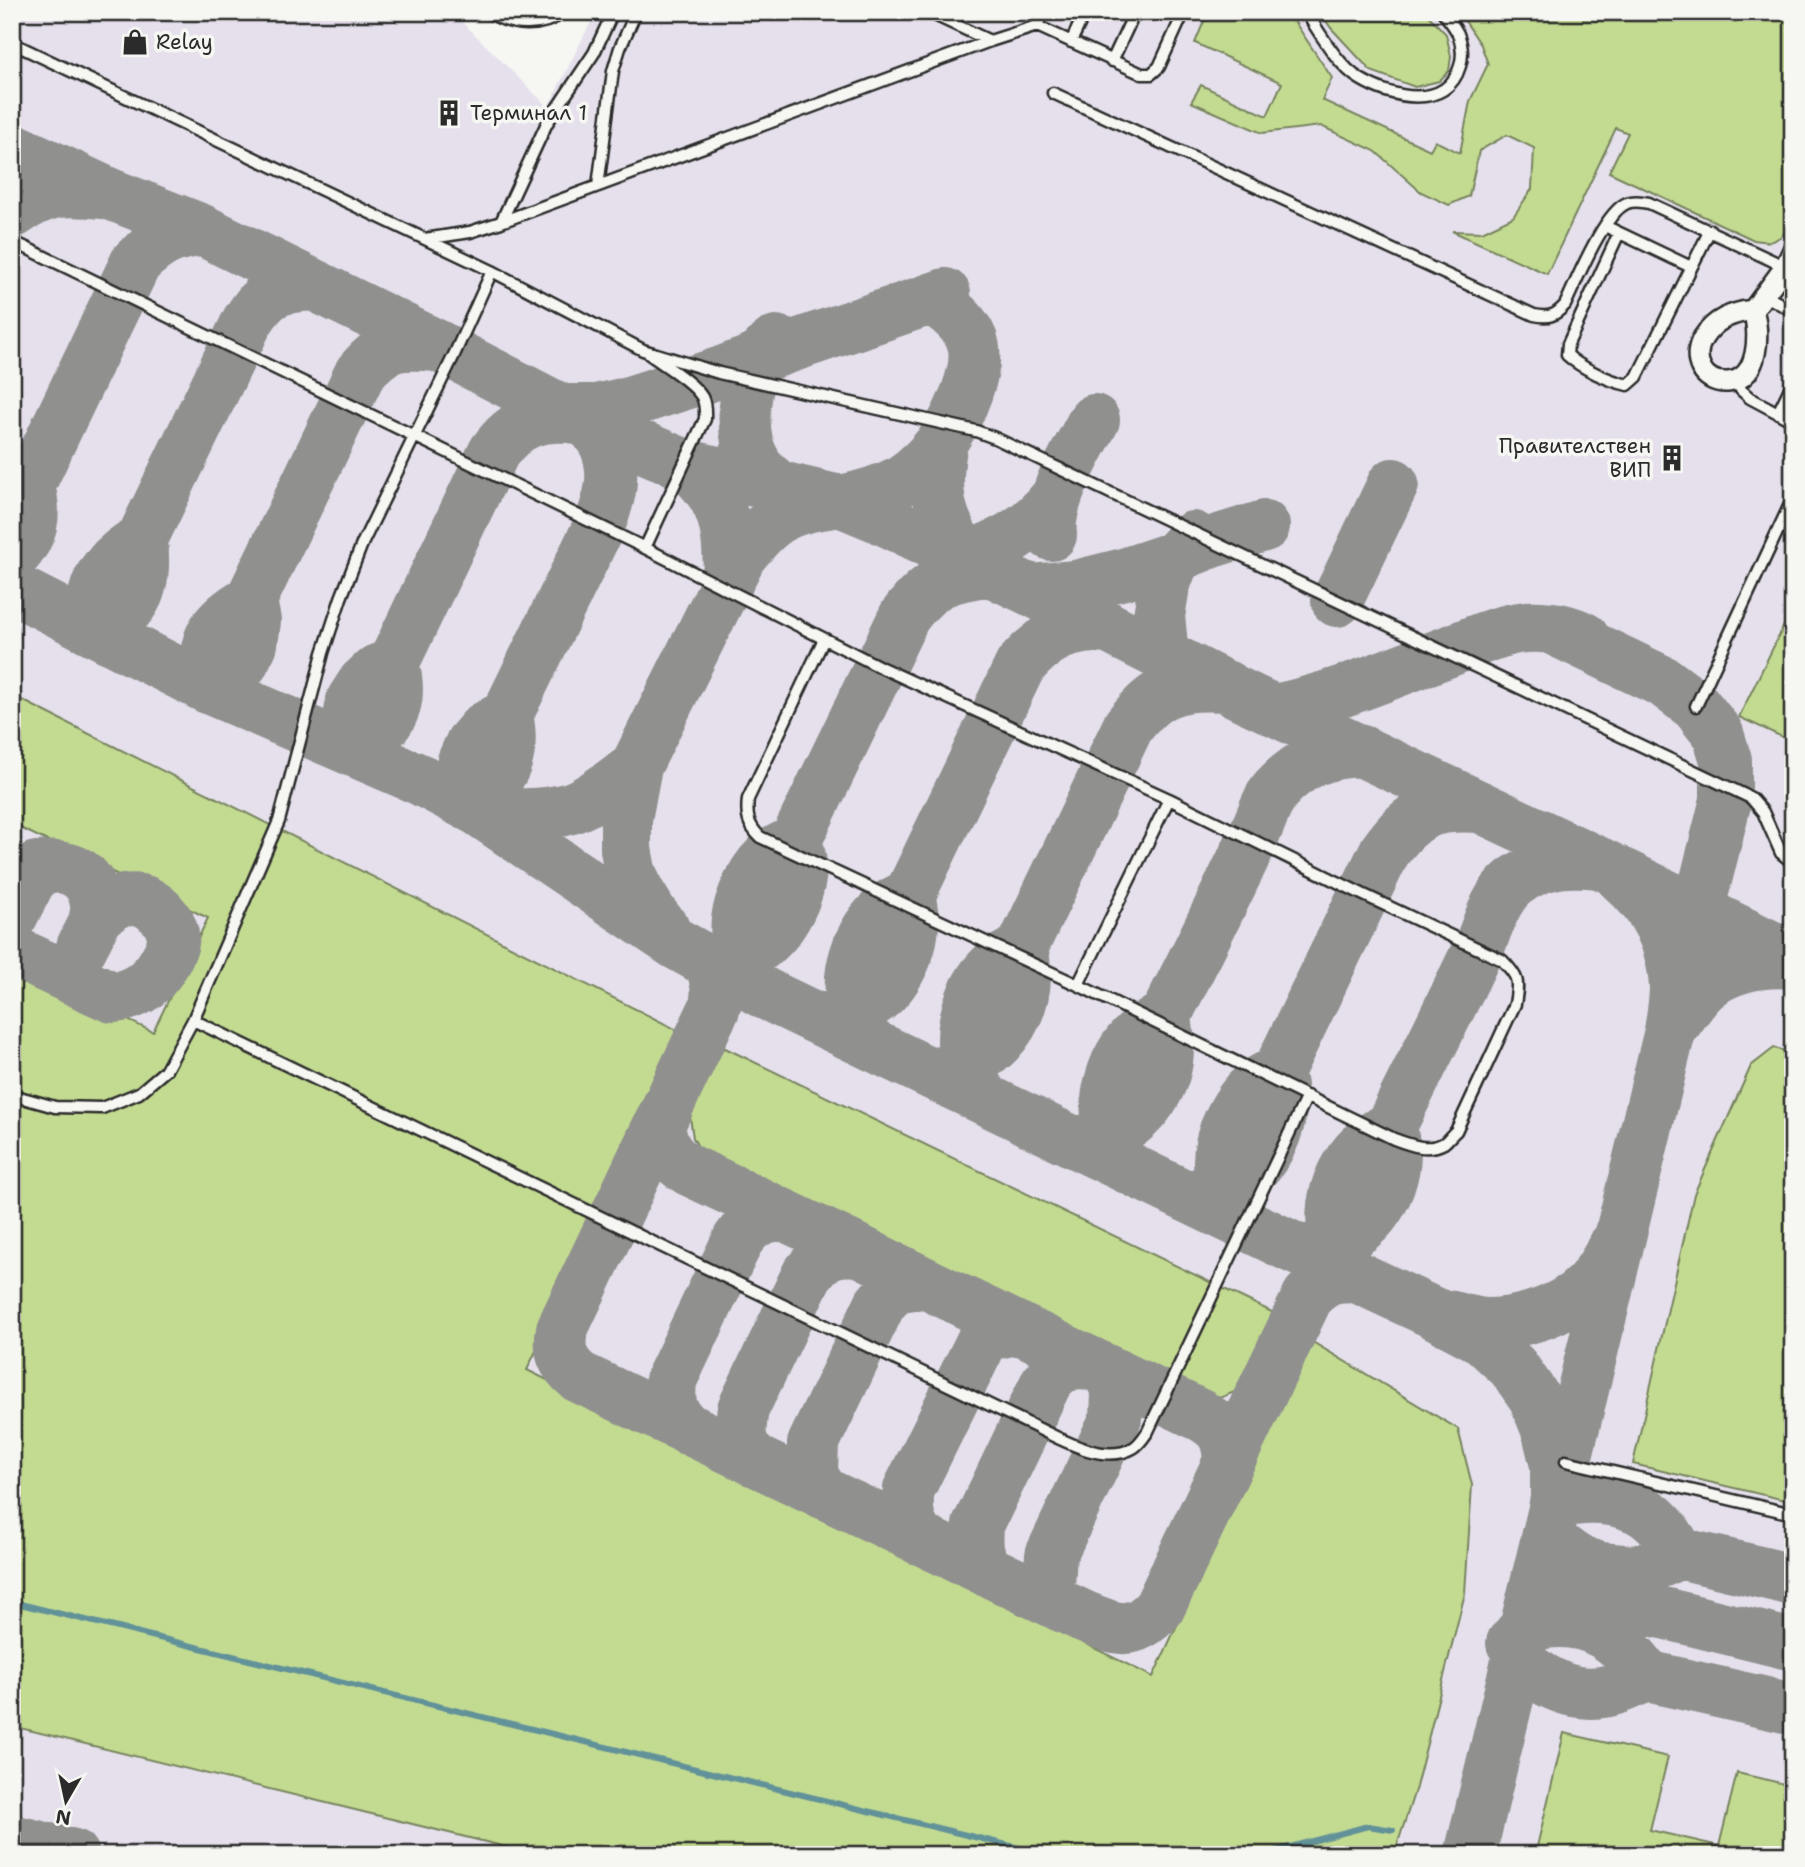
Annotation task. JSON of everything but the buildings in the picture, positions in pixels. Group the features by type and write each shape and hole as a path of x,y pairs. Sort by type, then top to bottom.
{"street":[{"path":"1758,302 1756,348 1752,363 1745,373 1737,380 1727,382 1705,374 1699,366 1697,356 1703,338 1713,325 1725,317 1758,302 1790,262"}],"lane":[{"path":"488,12 504,20 522,24 540,24 564,12"},
{"path":"501,222 547,123 594,53 612,12"},
{"path":"598,186 613,71 636,12"},
{"path":"928,12 989,41"},
{"path":"1037,26 1043,12"},
{"path":"1071,42 1085,12"},
{"path":"1112,61 1135,12"},
{"path":"425,239 470,232 501,222 989,41 1037,26 1142,74 1151,74 1158,67 1184,12"},
{"path":"1306,12 1333,53 1358,79 1390,93 1420,97 1444,91 1457,78 1463,56 1458,33 1443,12"},
{"path":"12,43 492,271 643,350 688,383 701,396 706,407 705,419 645,548"},
{"path":"1052,93 1534,315 1547,317 1557,314 1565,305 1605,226 1617,210 1628,203 1649,203 1790,262"},
{"path":"1605,226 1691,267"},
{"path":"1619,233 1568,344 1567,355 1575,362 1618,383 1628,385 1637,377 1710,230"},
{"path":"12,241 645,548 880,667 1169,799 1502,960 1515,973 1518,989 1516,1004 1456,1131 1444,1143 1431,1147 1415,1147 760,837 750,827 746,813 748,799 824,639"},
{"path":"12,1095 55,1107 102,1108 139,1093 166,1070 193,1020 279,821 323,653 362,544 492,271"},
{"path":"1758,302 1793,311"},
{"path":"643,350 719,373 976,431 995,438 1751,798 1763,812 1781,853 1793,863"},
{"path":"1737,380 1741,390 1750,398 1793,421"},
{"path":"1778,413 1793,382"},
{"path":"1696,706 1793,498"},
{"path":"1077,985 1169,799"},
{"path":"193,1020 1027,1423 1081,1448 1117,1454 1135,1447 1148,1431 1307,1096"},
{"path":"1566,1461 1793,1514"}],"shaded area":[{"path":"12,12 381,12 394,24 406,12 416,18 422,12 452,12 548,107 596,12 1793,12 1793,197 1787,210 1793,213 1793,1855 12,1855"}],"green space":[{"path":"1235,12 1288,12 1332,78 1322,100 1430,150 1435,141 1460,153 1470,101 1488,64 1481,45 1459,12 1793,12 1793,197 1787,210 1793,213 1790,226 1784,234 1772,241 1754,240 1609,172 1628,133 1616,128 1547,274 1452,231 1482,232 1513,217 1532,189 1534,148 1507,135 1479,151 1469,196 1449,205 1421,192 1375,151 1321,126 1262,133 1191,102 1201,85 1267,116 1282,83 1195,43 1204,21"},
{"path":"1320,12 1425,12 1446,34 1451,56 1449,71 1439,81 1415,87 1371,71 1331,28"},
{"path":"1793,607 1793,742 1739,717"},
{"path":"12,695 685,1034 527,1370 1153,1677 1309,1340 1458,1429 1472,1485 1465,1593 1416,1787 1394,1855 539,1855 12,1726 12,965 153,1032 208,918 12,824"},
{"path":"723,1047 1274,1313 1278,1330 1263,1366 1245,1388 1217,1399 1186,1394 725,1172 704,1157 693,1138 689,1110 715,1055"},
{"path":"1774,1048 1793,1053 1793,1502 1633,1464 1694,1194 1751,1066"},
{"path":"1564,1733 1668,1757 1650,1830 1719,1846 1737,1773 1793,1786 1793,1855 1535,1855"}],"waterway":[{"path":"12,1602 1048,1855"},
{"path":"1261,1855 1368,1826 1393,1830"}],"taxiway":[{"path":"12,148 110,194 202,230 593,426 683,464 840,501 881,518 1242,695 1793,957"},
{"path":"12,213 46,195 66,191 104,193"},
{"path":"12,495 29,486 136,262 166,240 202,230"},
{"path":"142,539 115,559 101,576 93,608 97,630 123,614 138,594 143,569 142,539 247,322 261,303 274,292 315,285"},
{"path":"562,410 596,410 626,403 945,294"},
{"path":"664,929 638,891 630,871 626,849 626,819 636,766 741,555 757,537 774,521 794,510 864,496 901,481 924,462 943,440 967,392 974,364 974,351 969,333 950,312 932,299"},
{"path":"776,341 765,351 750,379 746,396 745,431 754,460 765,475 780,487"},
{"path":"251,600 226,617 212,635 206,658 208,688 228,678 242,664 252,644 255,621 251,600 360,373 378,355 394,347 438,346"},
{"path":"393,664 377,670 363,683 352,700 348,726 352,750 376,734 391,716 397,692 393,664 494,452 502,441 520,426 541,418 578,418"},
{"path":"1051,535 1051,521 1059,491 1094,420"},
{"path":"507,715 484,728 471,743 463,761 459,781 463,802 488,788 503,769 510,744 507,715 603,516 611,486 611,466 605,445 593,426"},
{"path":"942,442 938,475 940,503 943,516 965,558 1014,535 1054,500"},
{"path":"685,464 709,489 723,517 728,548 728,582"},
{"path":"1337,601 1393,484"},
{"path":"12,558 25,541 31,525 33,507 29,486"},
{"path":"1031,590 1076,586 1124,574 1264,526"},
{"path":"1163,655 1159,616 1164,586 1175,557 1193,537"},
{"path":"752,986 739,950 736,928 740,906 749,884 771,855 796,840 904,617 923,595 941,582 991,570"},
{"path":"12,588 208,688 421,780 478,810 675,943 766,994 1434,1313 1483,1339 1513,1367 1534,1397 1548,1432 1556,1465 1556,1503"},
{"path":"868,1043 853,1008 851,994 853,967 861,941 886,908 910,894 1020,666 1039,647 1058,635 1106,626"},
{"path":"1274,710 1378,679 1504,631 1541,627 1563,630 1584,638"},
{"path":"1551,628 1664,682 1696,706 1718,734 1726,760 1726,800 1690,944"},
{"path":"983,1098 966,1063 964,1050 965,1022 973,995 988,971 1022,948 1129,725 1149,703 1169,691 1197,686 1226,686"},
{"path":"1124,1166 1111,1136 1107,1108 1111,1078 1124,1051 1143,1030 1166,1015 1276,789 1295,772 1315,760 1362,751"},
{"path":"478,810 524,814 571,808 596,795 636,766"},
{"path":"1237,1220 1225,1192 1219,1163 1225,1130 1236,1108 1251,1089 1278,1072 1385,851 1405,827 1426,813 1449,807 1481,807"},
{"path":"714,965 755,949 781,924 793,901 800,878 801,863 796,840"},
{"path":"1351,1275 1338,1249 1332,1223 1336,1190 1342,1174 1362,1147 1390,1128 1501,897 1513,883 1544,866 1565,862 1600,863"},
{"path":"12,916 37,867 72,870 85,879 96,903 92,929 82,947"},
{"path":"1470,1855 1670,1031 1675,987 1666,940 1643,900 1621,877"},
{"path":"824,1019 866,1005 893,980 910,946 913,918 910,894"},
{"path":"12,951 112,997 131,993 147,984 159,970 173,943 172,930 165,918 155,908 138,899 117,902 95,918"},
{"path":"936,1072 968,1064 997,1043 1008,1030 1022,1000 1025,983 1022,948"},
{"path":"710,963 716,986 714,1009 562,1329 563,1356 579,1377 1083,1616 1114,1627 1132,1627 1141,1624 1159,1608 1308,1296 1329,1280 1356,1277"},
{"path":"1670,1031 1700,991 1720,976 1756,964 1793,963"},
{"path":"1082,1141 1109,1134 1133,1121 1151,1100 1164,1075 1167,1062 1166,1015"},
{"path":"1193,1195 1220,1189 1235,1182 1248,1173 1268,1149 1275,1134 1282,1104 1278,1072"},
{"path":"659,1125 662,1141 668,1152 689,1170 1202,1416 1223,1434 1229,1460"},
{"path":"1308,1250 1348,1236 1374,1213 1389,1186 1393,1172 1394,1142 1390,1128"},
{"path":"687,1429 672,1407 671,1380 738,1240 758,1221 784,1215"},
{"path":"1448,1316 1496,1324 1531,1317 1553,1309 1573,1298 1591,1282 1613,1247"},
{"path":"755,1461 745,1449 741,1438 743,1409 807,1275 829,1254 860,1251"},
{"path":"825,1494 812,1472 813,1444 880,1304 900,1287 926,1284"},
{"path":"919,1539 909,1515 909,1489 981,1343 990,1335 1019,1328"},
{"path":"989,1572 978,1550 978,1525 1046,1383 1056,1371 1067,1366 1095,1365"},
{"path":"1061,1606 1051,1596 1049,1587 1051,1555 1116,1418 1117,1393 1112,1379 1104,1369"},
{"path":"1555,1503 1597,1499 1638,1508 1660,1525 1679,1553"},
{"path":"1548,1539 1580,1562 1601,1568 1633,1571 1648,1568 1679,1553 1793,1580"},
{"path":"1512,1643 1544,1613 1567,1604 1594,1600 1610,1600 1789,1644 1793,1642"},
{"path":"1545,1623 1577,1624 1604,1633 1627,1651 1647,1676"},
{"path":"1517,1661 1550,1682 1585,1693 1612,1690 1647,1676"},
{"path":"1647,1676 1793,1709"},
{"path":"12,1840 74,1855"}],"place":[{"name":"Relay","path":"135,42"},
{"name":"Терминал 1","path":"449,113"},
{"name":"Правителствен ВИП","path":"1672,458"}]}
